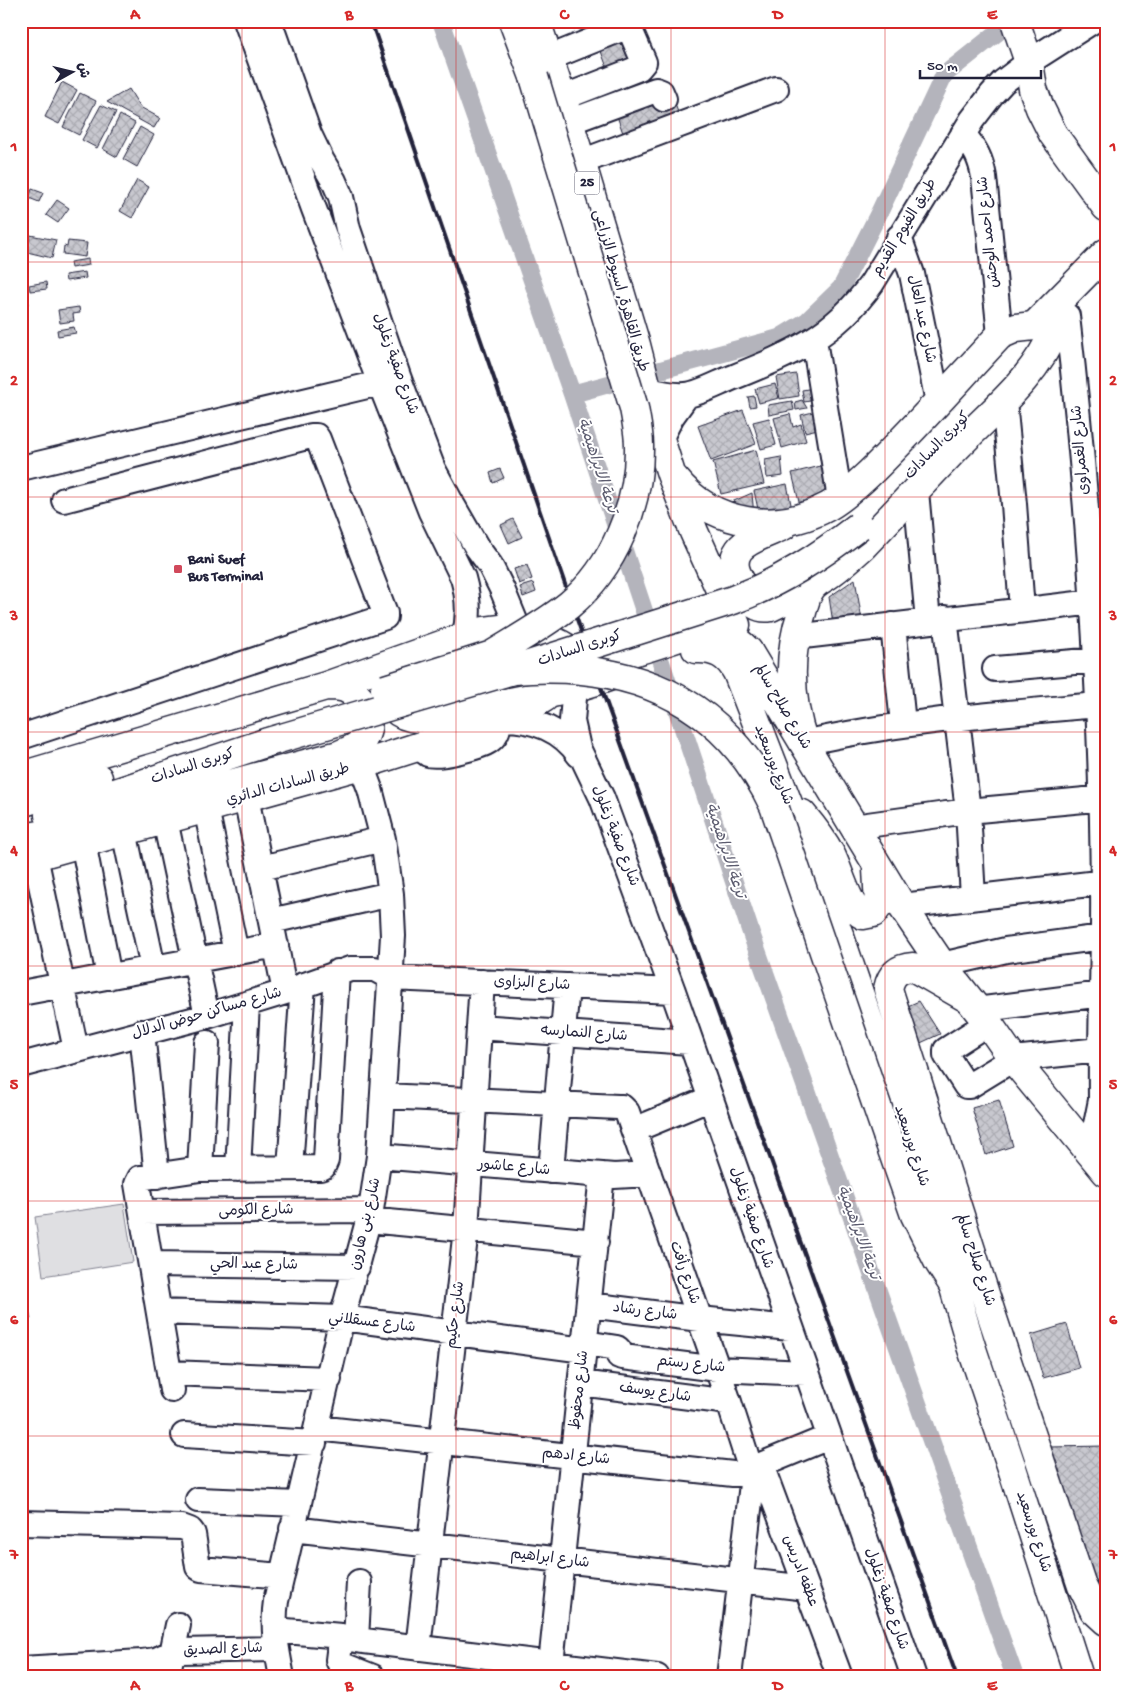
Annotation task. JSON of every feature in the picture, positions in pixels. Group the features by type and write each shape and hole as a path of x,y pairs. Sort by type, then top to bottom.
{"main road":[{"name":"طريق القاهرة, اسيوط الزراعى","path":"513,21 566,110 648,390"},
{"name":"طريق القاهرة, اسيوط الزراعى","path":"536,21 541,68"},
{"path":"1015,22 1029,62 1032,89 1040,108 1054,134 1106,207"},
{"name":"كوبرى السادات","path":"502,663 546,622 570,604 597,574 618,540 626,521 636,483 638,464 639,445 634,408 541,68"},
{"path":"1106,253 1052,324 1050,342 1043,354 1004,401 858,551 812,587 771,607 764,608 752,601 736,573 734,565 739,550 745,544 818,512 848,512 882,461 1000,335 1016,328 1052,324 1106,276"},
{"name":"كوبرى السادات","path":"21,803 264,735 502,663 742,578 788,555 848,512 1052,324"},
{"name":"شارع صلاح سالم","path":"648,390 671,474 701,550 748,651 877,866 942,965 1013,1059 1097,1162"},
{"path":"671,474 680,486 696,500 724,515 758,523 794,521"},
{"path":"804,743 796,722 792,694 791,665 795,637 812,587"},
{"path":"21,776 326,686 464,637 496,628 517,628 538,634 578,654 590,657 611,656 631,661"},
{"path":"400,660 390,672 386,688 390,703 400,714 407,718 418,718 548,695 599,681 631,661 693,642 700,632 722,633 732,637 748,651"},
{"name":"شارع بورسعيد","path":"693,642 706,649 716,651 732,663 840,937 924,1185 974,1355 1079,1677"},
{"path":"502,663 544,668 576,669 616,676 655,687 677,698 718,726 745,756 764,784 774,806 915,1215 934,1254 952,1283"},
{"path":"26,851 350,760 364,736 368,724 367,713 362,702 355,694 345,688 326,686"},
{"name":"طريق السادات الدائري","path":"26,851 83,842 246,797 350,760 419,746 502,719 528,708 548,695"},
{"name":"كوبرى السادات","path":"21,824 264,735"},
{"path":"787,799 823,841 854,910 863,915 873,913 878,905 877,866"},
{"name":"شارع صلاح سالم","path":"977,1010 944,986 913,967 895,972 890,979 888,989 1082,1586 1094,1610 1106,1620"},
{"path":"992,1312 998,1392 1013,1471"},
{"path":"1054,1596 1065,1613 1074,1620 1094,1628 1106,1628"}],"street":[{"name":"شارع صفية زغلول","path":"246,21 380,383 431,512 466,589 469,612 464,637"},
{"name":"طريق الفيوم القديم","path":"648,390 687,395 773,361 814,340 841,319 860,300 872,283 963,134 992,94 1003,82 1029,62 1093,21"},
{"name":"شارع صفية زغلول","path":"272,22 309,134 341,197 348,229 399,379 433,469 473,540 490,565 548,695"},
{"path":"541,68 626,27 631,32 644,62 639,68 566,110"},
{"path":"581,162 669,115 776,89"},
{"path":"566,110 656,90 661,92 669,115"},
{"name":"شارع احمد الوحش","path":"963,134 974,146 984,177 1000,335"},
{"path":"314,209 321,214 325,214 330,209 328,171"},
{"name":"شارع عبد العال","path":"899,237 912,274 938,402"},
{"name":"شارع الغمراوى","path":"1052,324 1079,420 1094,602 1098,705 1102,736 1103,1021 1100,1050 1101,1100 1097,1162"},
{"path":"814,340 848,512"},
{"path":"21,468 380,383"},
{"path":"660,439 672,416 687,395"},
{"path":"1004,401 1022,610"},
{"path":"245,415 257,450"},
{"path":"21,737 385,617 317,437 314,435 64,500"},
{"path":"916,491 936,620 957,718 968,811 973,897"},
{"path":"466,589 475,590 483,580 473,540"},
{"path":"795,637 1094,602"},
{"path":"893,625 903,724"},
{"path":"995,668 1097,660"},
{"name":"شارع صفية زغلول","path":"577,687 572,721 578,748 602,798 672,991 914,1677"},
{"path":"804,743 850,732 903,724 1098,705"},
{"name":"شارع صفية زغلول","path":"502,719 531,721 544,726 566,740 583,761"},
{"name":"شارع بنى هارون","path":"282,1677 274,1613 342,1318 369,1215 380,1156 393,936 391,894 383,839 370,790 350,760"},
{"path":"246,797 276,945 294,988 290,1168"},
{"path":"853,827 968,811 1103,798"},
{"path":"206,808 236,953"},
{"path":"165,820 207,1016"},
{"path":"124,831 153,968"},
{"path":"260,868 383,839"},
{"path":"83,842 109,977"},
{"path":"26,851 62,985 76,1050"},
{"path":"902,906 1104,882"},
{"path":"271,921 391,894"},
{"path":"942,965 1006,950 1103,937"},
{"path":"21,993 276,945"},
{"name":"شارع مساكن حوض الدلال","path":"21,1065 207,1016 337,972 350,969 375,969 391,978"},
{"path":"329,1379 170,1382 137,1184 140,1178 200,1169 320,1168 325,1164 337,972"},
{"name":"شارع البزاوى","path":"391,978 672,991"},
{"path":"1100,1050 1013,1059 969,1086 964,1085 946,1055 946,1050 977,1010 1103,981"},
{"name":"شارع حكيم","path":"418,1648 466,1229 482,982"},
{"path":"552,1171 567,986"},
{"path":"238,1168 247,1004"},
{"name":"شارع النمارسه","path":"479,1026 689,1042"},
{"path":"142,1032 157,1176"},
{"path":"200,1169 207,1043"},
{"name":"شارع رأفت","path":"384,1096 622,1107 627,1112 717,1369 755,1467 729,1677"},
{"path":"634,1130 709,1098"},
{"name":"شارع عاشور","path":"380,1156 602,1175 650,1174"},
{"name":"شارع محفوظ","path":"551,1664 602,1175"},
{"name":"شارع الكومى","path":"142,1212 369,1215 466,1229 596,1242"},
{"name":"شارع عبد الحي","path":"151,1264 357,1266"},
{"name":"شارع رشاد","path":"588,1304 700,1319 790,1328"},
{"name":"شارع عسقلاني","path":"159,1312 342,1318 454,1333 584,1347"},
{"name":"شارع رستم","path":"584,1347 617,1348 620,1357 717,1369 806,1373"},
{"name":"شارع يوسف","path":"580,1383 729,1402"},
{"name":"شارع ادهم","path":"184,1435 315,1435 441,1442 733,1474 739,1474 829,1437"},
{"name":"عطفه ادريس","path":"755,1467 807,1588 840,1677"},
{"path":"198,1500 299,1504"},
{"path":"21,1524 182,1527 190,1530 193,1534 198,1567 203,1570 282,1576"},
{"name":"شارع ابراهيم","path":"292,1529 807,1588"},
{"path":"359,1582 348,1638 338,1660 340,1664 373,1677"},
{"path":"167,1677 178,1625"},
{"name":"شارع الصديق","path":"21,1669 142,1662 156,1660 171,1653 181,1651 276,1639 348,1638 418,1648 501,1668 551,1664 643,1676"}],"shaded area":[{"path":"124,1204 133,1262 43,1276 35,1217"},
{"path":"21,1277 31,1319 21,1321"}],"building":[{"path":"628,35 638,59 608,70 599,46"},
{"path":"62,82 77,90 59,124 45,117"},
{"path":"129,89 140,107 160,118 154,128 107,102"},
{"path":"80,93 96,101 79,135 63,127"},
{"path":"672,96 679,115 624,136 617,116"},
{"path":"101,105 116,112 97,148 82,140"},
{"path":"120,115 135,123 117,157 103,149"},
{"path":"140,127 154,135 137,167 123,159"},
{"path":"137,180 149,187 132,218 120,211"},
{"path":"32,189 43,193 39,202 29,198"},
{"path":"57,200 69,208 58,223 46,215"},
{"path":"30,235 56,240 52,258 27,252"},
{"path":"68,241 87,243 85,257 63,254 64,246 67,247"},
{"path":"88,259 89,265 71,268 70,262"},
{"path":"85,272 86,278 66,281 65,275"},
{"path":"46,282 47,289 30,291 29,285"},
{"path":"25,292 28,304 21,305 21,294"},
{"path":"79,307 80,313 73,314 74,321 60,323 58,310"},
{"path":"74,327 76,333 58,336 57,330"},
{"path":"796,374 799,396 780,399 776,377"},
{"path":"775,384 779,398 759,403 755,389"},
{"path":"814,388 816,400 804,402 802,390"},
{"path":"754,396 756,406 750,407 748,397"},
{"path":"802,400 807,408 796,410 795,402"},
{"path":"792,401 794,410 769,415 768,405"},
{"path":"743,410 756,444 711,461 698,426"},
{"path":"817,411 822,428 805,432 801,415"},
{"path":"790,414 793,427 801,424 806,441 782,448 774,418"},
{"path":"769,418 776,445 761,449 753,422"},
{"path":"756,450 764,484 721,494 713,462"},
{"path":"781,457 783,476 767,478 765,460"},
{"path":"829,464 840,511 806,531 792,473"},
{"path":"500,469 504,478 493,483 490,473"},
{"path":"787,484 794,520 762,527 754,491"},
{"path":"752,493 754,517 727,504"},
{"path":"513,519 522,537 509,543 501,525"},
{"path":"527,565 532,579 519,584 514,569"},
{"path":"855,579 864,632 835,636 829,597"},
{"path":"533,583 536,592 523,597 520,587"},
{"path":"919,1001 940,1034 914,1046 901,1009"},
{"path":"999,1100 1013,1146 986,1155 972,1108"},
{"path":"1067,1324 1079,1368 1043,1378 1031,1335"},
{"path":"1106,1446 1106,1595 1090,1578 1048,1447"}],"waterway":[{"name":"ترعة الابراهيمية","path":"441,21 572,394 752,936 1015,1677"},
{"path":"572,394 779,338 807,321 841,288 880,211 944,75 1012,21"}],"railway":[{"path":"371,21 590,657 957,1677"}],"place":[{"name":"Bani Suef Bus Terminal","path":"178,569"}]}
